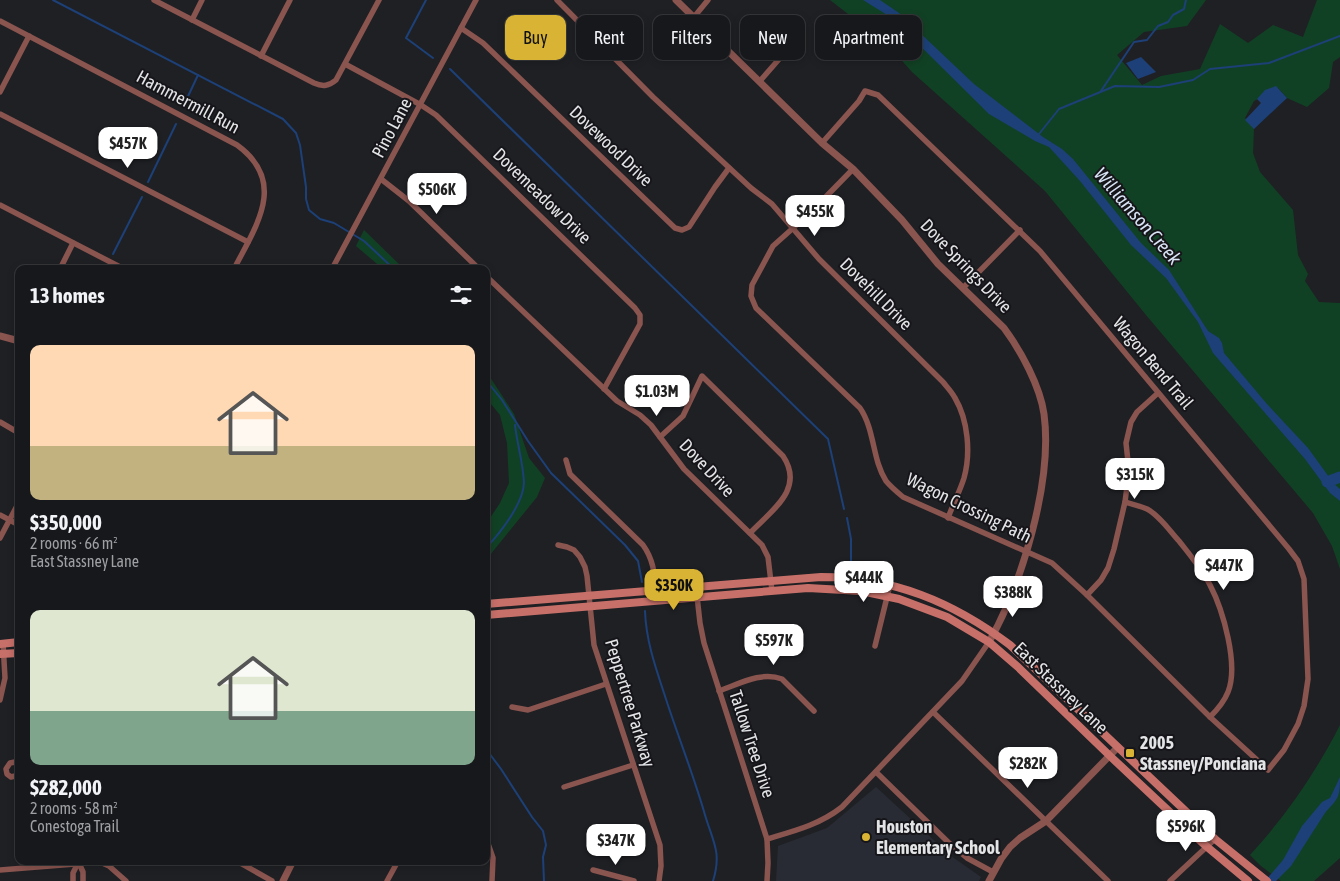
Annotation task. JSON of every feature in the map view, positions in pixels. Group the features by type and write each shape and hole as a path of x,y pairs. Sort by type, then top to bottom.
{"main road":[{"name":"East Stassney Lane","path":"490,604 771,580 842,577 890,585 916,593 943,603 979,623 1025,658 1216,839 1267,881"},
{"name":"East Stassney Lane","path":"490,615 772,591 830,588 861,591 911,603 935,612 989,642 1018,667 1206,846 1248,881"},
{"path":"2,644 15,642"},
{"path":"2,654 15,653"}],"street":[{"path":"154,0 261,56 324,86 328,86 336,80 379,0"},
{"path":"192,20 202,0"},
{"path":"261,56 290,0"},
{"name":"Pino Lane","path":"334,265 476,0"},
{"name":"Dovehill Drive","path":"557,0 653,96 729,168 772,204 819,259 943,382 954,397 965,426 967,458 964,477 948,518"},
{"name":"Dove Springs Drive","path":"676,0 692,15"},
{"path":"696,15 708,0"},
{"name":"Hammermill Run","path":"0,21 243,149 252,158 259,170 265,193 260,217 236,265"},
{"name":"Dovewood Drive","path":"461,28 476,37 491,50 675,228 682,230 689,227 729,168"},
{"path":"0,92 29,36"},
{"name":"Dove Springs Drive","path":"730,52 822,143 853,169 902,220 938,264 1004,328 1030,370 1044,413 1047,451 1042,486 1026,552 1012,594 989,642"},
{"path":"760,81 778,60"},
{"name":"Dovemeadow Drive","path":"345,64 436,115 635,308 640,315 640,324 604,389"},
{"name":"Wagon Bend Trail","path":"822,143 859,102 865,91 878,95 1040,251 1298,561 1304,578 1308,679 1304,706 1298,724 1284,750 1268,770"},
{"path":"0,114 248,242"},
{"name":"Wagon Crossing Path","path":"853,169 811,212 773,246 752,285 751,296 756,308 860,408 869,424 881,471 887,482 903,497 1052,564 1210,717 1268,770"},
{"path":"381,179 409,201 475,265"},
{"path":"0,205 116,265"},
{"path":"963,288 1020,230"},
{"path":"62,265 73,243"},
{"name":"Dove Drive","path":"490,280 617,401 640,415 651,425 684,469 762,545 768,557 772,591"},
{"path":"0,336 15,340"},
{"path":"660,437 683,416 702,376 783,456 789,464 791,475 790,488 750,533"},
{"path":"1087,596 1101,580 1108,568 1125,502 1129,471 1126,443 1129,428 1137,412 1158,392"},
{"path":"0,422 15,430"},
{"path":"566,460 570,474 643,545 653,567 652,590"},
{"path":"1125,502 1146,508 1152,512 1197,564 1210,584 1224,624 1232,674 1229,691 1221,706 1210,717"},
{"path":"0,538 15,509"},
{"path":"0,515 15,522"},
{"name":"Peppertree Parkway","path":"558,545 574,550 580,557 587,576 594,644 660,845 661,866 659,881"},
{"path":"875,646 890,585"},
{"name":"Tallow Tree Drive","path":"696,587 702,634 767,839 768,863 766,881"},
{"path":"767,839 813,825 832,814 876,772 962,681 989,642"},
{"path":"0,700 5,678 2,644"},
{"path":"719,690 762,676 775,677 782,679 814,711"},
{"path":"512,706 528,710 606,684"},
{"path":"933,712 1108,881"},
{"path":"989,881 1001,859 1015,843 1046,821 1118,748"},
{"path":"15,762 10,763 3,771 11,777 15,776"},
{"path":"564,787 633,764"},
{"path":"876,772 952,846 967,858 993,872"},
{"path":"1170,881 1206,846 1216,839"},
{"path":"490,849 494,871 492,881"},
{"path":"0,870 49,865"},
{"path":"73,881 73,873 77,865"},
{"path":"80,865 83,872 83,881"},
{"path":"107,865 126,881"},
{"path":"244,865 272,881"},
{"path":"283,881 291,865"},
{"path":"387,881 396,865"},
{"path":"593,870 634,881"}],"shaded area":[{"name":"Houston Elementary School","path":"876,787 951,856 981,877 979,881 776,881 778,846 827,828"}],"green space":[{"path":"830,0 1206,0 1187,26 1144,32 1117,55 1142,85 1161,76 1200,69 1220,24 1248,43 1273,25 1303,37 1317,0 1340,0 1340,57 1333,62 1329,88 1307,107 1287,98 1278,88 1254,101 1245,118 1254,128 1253,153 1260,172 1293,210 1298,255 1308,274 1305,281 1319,302 1340,303 1340,569 1332,546 1313,513 1146,315 1045,191 912,72 901,60 922,60 922,15 849,15"},
{"path":"364,230 400,265 378,265 356,246"},
{"path":"490,377 514,414 529,458 545,478 537,497 490,555 490,518 500,503 509,483 507,443 500,415 490,403"},
{"path":"1340,725 1340,858 1314,881 1281,881 1250,855 1300,793"}],"water":[{"path":"863,0 880,0 901,15 887,15"},
{"path":"922,35 974,84 1073,159 1141,243 1169,270 1208,331 1219,338 1224,353 1267,404 1308,448 1334,484 1340,489 1340,501 1330,493 1305,459 1213,353 1198,322 1166,278 1131,245 1080,181 1049,147 989,114 922,48"},
{"path":"1141,57 1156,72 1138,79 1126,63"},
{"path":"1276,86 1287,98 1254,129 1245,120 1261,103 1257,99 1265,90"},
{"path":"1340,777 1337,798 1325,813 1291,866 1276,881 1265,881 1283,860 1302,826 1322,802 1330,798"}],"waterway":[{"path":"53,0 283,119 296,133 300,145 309,210 320,219 334,223 364,241 390,265"},
{"path":"426,0 406,38 433,58"},
{"path":"1101,91 1134,42 1147,40 1158,26 1168,22 1173,15 1184,9 1186,0"},
{"path":"1039,134 1059,109 1115,86 1159,87 1193,80 1210,69 1269,63 1340,36"},
{"path":"450,69 828,439 844,509"},
{"path":"183,107 198,75"},
{"path":"148,182 176,124"},
{"path":"113,254 142,197"},
{"path":"490,385 551,473 625,545 638,561 642,582"},
{"path":"490,543 516,508 523,490 524,482 515,425"},
{"path":"1327,482 1340,477"},
{"path":"847,518 851,539 851,567"},
{"path":"645,611 647,632 654,663 717,854 716,871 713,881"},
{"path":"490,754 543,831 546,845 543,857 544,881"}],"place":[{"name":"2005 Stassney/Ponciana","path":"1130,753"},
{"name":"Houston Elementary School","path":"866,837"}],"water label":[{"name":"Williamson Creek","path":"1138,216"}]}
